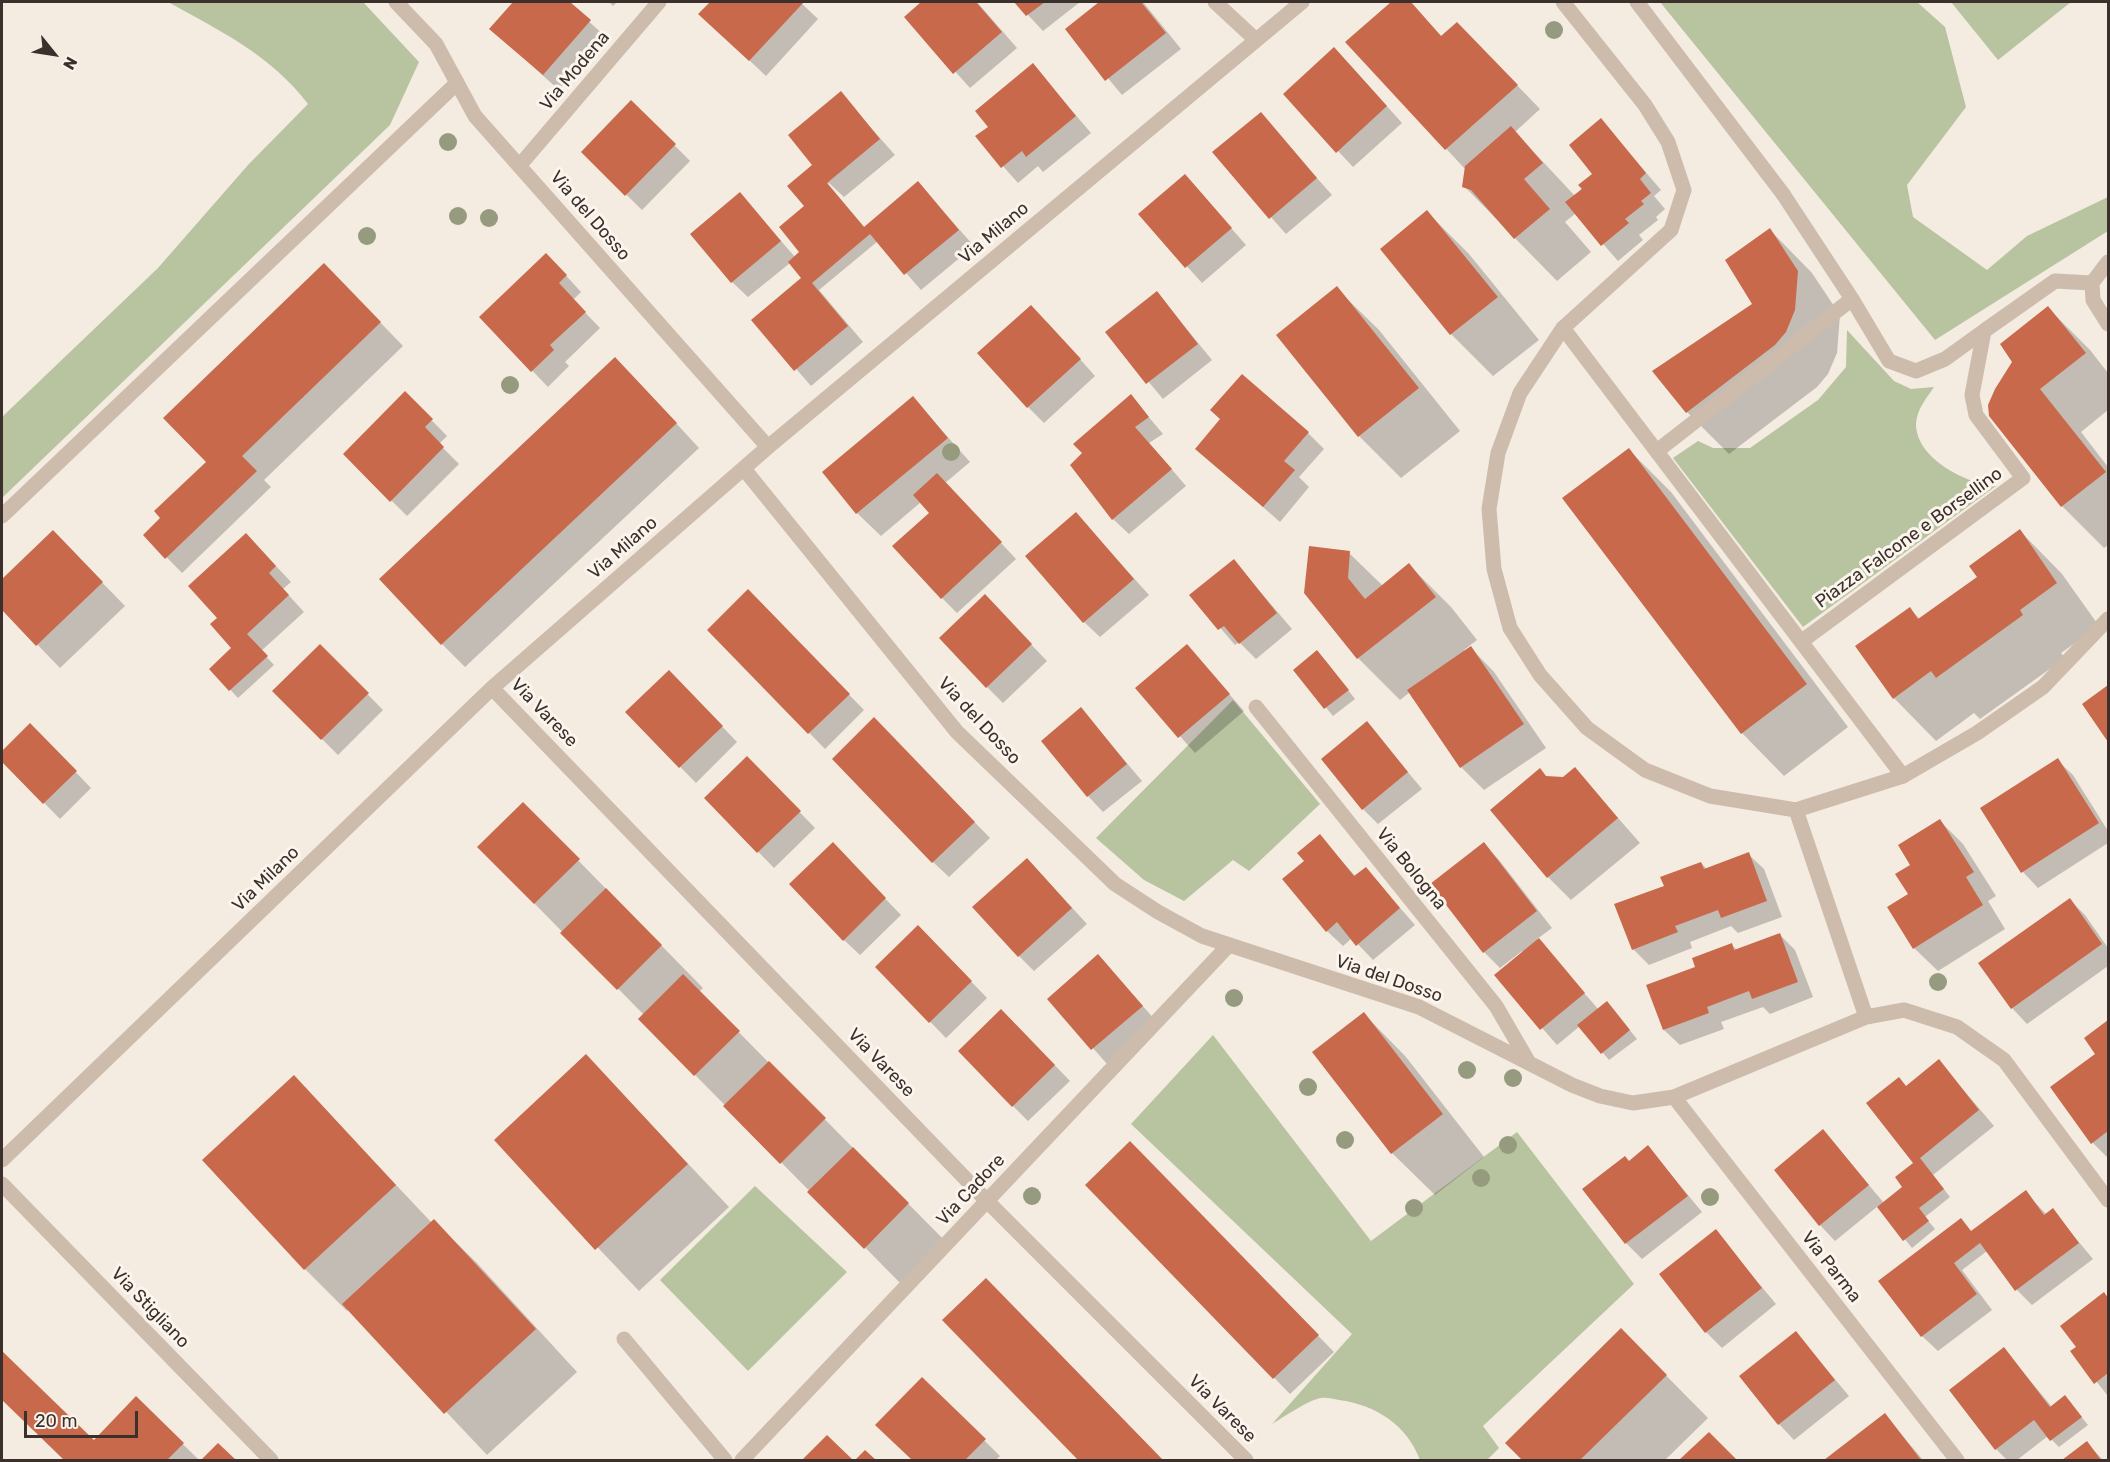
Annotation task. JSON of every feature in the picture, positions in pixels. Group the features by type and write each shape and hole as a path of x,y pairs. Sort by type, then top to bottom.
{"street":[{"name":"Via del Dosso","path":"396,2 436,44 475,116 768,447"},
{"name":"Via Modena","path":"520,165 659,2"},
{"path":"1215,2 1256,40"},
{"name":"Via Milano","path":"2,1160 492,688 768,447 1302,2"},
{"path":"1563,2 1645,105 1668,142 1684,190 1671,230 1563,328 1520,393 1498,453 1489,509 1494,569 1510,628 1540,675 1587,728 1646,770 1710,796 1796,810 1903,776 1977,733 2043,687 2109,619"},
{"path":"1637,2 1783,194 1852,299 1889,361 1916,371 1945,358 2055,280 2092,283"},
{"path":"2,516 457,83"},
{"path":"2109,262 2092,283 2093,300 2109,324"},
{"path":"1657,451 1852,299"},
{"path":"1563,328 1903,776"},
{"name":"Piazza Falcone e Borsellino","path":"1802,640 2023,478 1976,415 1972,395 1984,331"},
{"name":"Via del Dosso","path":"744,469 957,732 1115,884 1158,912 1202,936 1419,1007 1572,1085 1600,1096 1633,1103 1674,1097 1866,1017 1904,1010 1957,1027 2004,1060 2109,1200"},
{"name":"Via Varese","path":"492,688 987,1201 1246,1461"},
{"name":"Via Bologna","path":"1256,707 1496,1006 1528,1061"},
{"path":"1796,810 1866,1017"},
{"name":"Via Cadore","path":"742,1461 1228,946"},
{"name":"Via Parma","path":"1674,1097 1958,1461"},
{"name":"Via Stigliano","path":"2,1184 271,1461"},
{"path":"624,1339 725,1461"}],"green space":[{"path":"168,2 363,2 419,62 390,125 2,498 2,417 158,268 248,165 308,104 294,87 261,58 225,34"},
{"path":"1660,2 1917,2 1945,27 1966,107 1907,185 1913,217 1987,270 2027,236 2108,197 2108,231 1935,340"},
{"path":"1951,2 2071,2 1998,60"},
{"path":"1847,330 1894,381 1911,389 1934,387 1920,409 1916,424 1918,437 1924,448 1945,467 1958,475 1996,486 1803,627 1673,458 1698,441 1713,448 1750,448 1818,400 1846,367"},
{"path":"1233,700 1320,804 1249,871 1233,860 1184,901 1144,880 1096,838"},
{"path":"1213,1035 1371,1241 1517,1132 1634,1284 1483,1426 1499,1448 1487,1460 1420,1460 1407,1437 1388,1419 1365,1407 1330,1398 1310,1402 1272,1424 1352,1334 1131,1124"},
{"path":"755,1186 847,1272 748,1371 660,1280"}],"building":[{"path":"513,2 570,2 591,20 543,75 489,29"},
{"path":"710,2 804,2 749,61 698,14"},
{"path":"921,2 976,2 1002,32 953,74 904,17"},
{"path":"1014,2 1045,2 1026,16"},
{"path":"1099,2 1141,2 1166,33 1105,81 1065,29"},
{"path":"1391,2 1411,2 1441,36 1457,22 1518,85 1445,150 1345,42"},
{"path":"1334,47 1387,106 1336,153 1283,94"},
{"path":"1033,63 1076,116 1026,157 1022,151 1001,168 975,136 988,127 975,111"},
{"path":"841,91 880,139 827,183 864,227 918,181 959,230 904,275 870,234 812,283 848,326 794,371 751,320 801,278 788,262 799,252 779,227 804,206 787,186 812,165 788,135"},
{"path":"631,100 676,144 625,196 581,152"},
{"path":"1261,112 1317,178 1269,219 1212,152"},
{"path":"1601,118 1646,173 1640,179 1651,193 1641,201 1644,204 1625,219 1629,223 1601,246 1565,202 1582,189 1578,185 1592,174 1569,145"},
{"path":"1511,126 1543,163 1524,179 1550,209 1514,239 1471,190 1462,187 1465,166"},
{"path":"1185,174 1232,228 1185,268 1138,214"},
{"path":"740,192 781,241 731,283 690,234"},
{"path":"1427,210 1498,297 1450,335 1380,249"},
{"path":"1770,228 1798,271 1795,310 1786,332 1775,345 1686,413 1652,371 1752,304 1725,260"},
{"path":"546,253 567,275 559,283 586,312 550,345 554,350 531,372 479,317"},
{"path":"324,263 381,322 242,456 257,471 165,559 143,535 160,518 154,511 206,462 163,418"},
{"path":"1337,286 1419,388 1358,437 1276,335"},
{"path":"1157,291 1198,344 1146,384 1105,332"},
{"path":"1031,305 1081,359 1027,408 977,353"},
{"path":"2048,306 2086,353 2040,389 2106,472 2061,507 1989,416 1988,405 2012,362 2000,344"},
{"path":"615,357 677,423 441,645 379,579"},
{"path":"1242,374 1309,432 1284,461 1295,470 1263,507 1195,449 1220,419 1210,410"},
{"path":"405,391 433,419 425,427 444,447 390,502 343,454"},
{"path":"1131,394 1149,417 1135,427 1172,469 1112,520 1070,465 1082,453 1073,444"},
{"path":"913,396 948,438 856,514 822,472"},
{"path":"1629,448 1807,684 1741,734 1562,498"},
{"path":"937,473 1002,542 941,599 892,546 929,513 913,495"},
{"path":"1076,512 1134,579 1083,623 1025,556"},
{"path":"2020,529 2057,583 2020,610 2023,615 1936,678 1931,671 1893,699 1855,646 1910,607 1918,619 1977,577 1969,566"},
{"path":"53,530 103,582 36,646 2,610 2,579"},
{"path":"246,533 276,566 269,573 289,595 247,634 268,656 229,691 209,669 231,648 210,624 217,618 188,586"},
{"path":"1309,546 1350,551 1348,578 1365,599 1409,563 1436,597 1357,659 1304,593"},
{"path":"1234,559 1277,613 1239,644 1224,626 1218,630 1189,595"},
{"path":"748,589 850,694 808,734 707,630"},
{"path":"985,594 1032,644 986,688 939,638"},
{"path":"320,644 369,693 321,740 272,691"},
{"path":"1187,644 1230,694 1178,738 1135,688"},
{"path":"1471,646 1524,724 1460,768 1407,690"},
{"path":"1317,650 1349,690 1324,709 1293,670"},
{"path":"669,670 723,726 679,768 625,712"},
{"path":"2108,685 2108,742 2082,704"},
{"path":"1081,707 1127,764 1087,797 1041,741"},
{"path":"874,717 975,822 932,863 832,759"},
{"path":"1367,721 1408,772 1362,810 1321,759"},
{"path":"30,723 77,771 43,804 2,762 2,751"},
{"path":"747,756 801,811 757,853 704,798"},
{"path":"2058,758 2099,823 2021,873 1980,808"},
{"path":"1575,767 1618,818 1547,878 1490,810 1540,768 1546,776 1563,777"},
{"path":"523,802 580,859 534,904 477,847"},
{"path":"1940,819 1974,872 1966,877 1983,905 1913,949 1887,907 1908,894 1895,874 1910,865 1898,845"},
{"path":"1320,834 1354,876 1366,867 1400,908 1356,946 1337,922 1326,932 1282,879 1304,861 1297,853"},
{"path":"833,842 886,898 843,941 789,884"},
{"path":"1484,842 1537,911 1483,953 1430,884"},
{"path":"1749,852 1767,901 1721,918 1718,910 1675,926 1678,932 1632,950 1614,904 1664,886 1660,877 1701,862 1704,869"},
{"path":"1027,858 1072,908 1018,957 972,907"},
{"path":"606,888 662,945 617,990 560,933"},
{"path":"2070,898 2102,944 2011,1009 1978,963"},
{"path":"918,925 972,981 929,1023 875,967"},
{"path":"1780,933 1798,982 1752,999 1749,991 1707,1007 1709,1013 1663,1030 1646,985 1695,967 1692,958 1732,943 1734,950"},
{"path":"1539,938 1585,993 1540,1030 1494,975"},
{"path":"1098,954 1143,1006 1091,1050 1047,999"},
{"path":"683,974 740,1031 694,1076 638,1019"},
{"path":"1607,1001 1630,1030 1601,1054 1577,1025"},
{"path":"1001,1009 1055,1065 1012,1107 958,1051"},
{"path":"1364,1012 1443,1114 1391,1154 1312,1052"},
{"path":"2108,1020 2108,1131 2091,1144 2050,1087 2095,1054 2084,1038"},
{"path":"586,1054 688,1164 595,1250 494,1140"},
{"path":"1939,1059 1979,1110 1920,1158 1944,1189 1919,1208 1929,1221 1903,1241 1877,1207 1902,1187 1895,1177 1913,1163 1866,1103 1899,1077 1906,1086"},
{"path":"769,1061 826,1118 780,1164 723,1106"},
{"path":"294,1075 396,1185 304,1270 202,1160"},
{"path":"1823,1129 1869,1185 1819,1226 1774,1170"},
{"path":"1130,1141 1319,1335 1273,1379 1085,1185"},
{"path":"1648,1145 1688,1196 1625,1244 1582,1189 1625,1156 1629,1161"},
{"path":"853,1147 909,1203 864,1249 807,1192"},
{"path":"2026,1190 2044,1215 2053,1208 2079,1243 2015,1291 1980,1243 1954,1263 1977,1294 1921,1337 1878,1281 1961,1218 1971,1231"},
{"path":"434,1219 536,1329 444,1414 342,1304"},
{"path":"1716,1229 1762,1288 1705,1333 1659,1274"},
{"path":"986,1278 1163,1460 1078,1460 942,1320"},
{"path":"2104,1292 2108,1298 2108,1373 2094,1384 2070,1351 2076,1347 2060,1326"},
{"path":"1621,1328 1667,1375 1580,1460 1522,1460 1505,1443"},
{"path":"1796,1331 1835,1380 1778,1425 1739,1376"},
{"path":"2004,1347 2050,1407 2065,1395 2082,1417 2050,1441 2034,1420 1995,1450 1949,1390"},
{"path":"2,1351 94,1440 136,1396 184,1443 167,1460 64,1460 2,1400"},
{"path":"922,1377 986,1439 965,1460 912,1460 875,1425"},
{"path":"1885,1413 1921,1460 1824,1460"},
{"path":"1709,1432 1737,1460 1679,1460"},
{"path":"827,1435 853,1460 802,1460"},
{"path":"2087,1441 2101,1460 2062,1460"},
{"path":"218,1443 236,1460 201,1460"},
{"path":"865,1450 876,1460 855,1460"}]}
